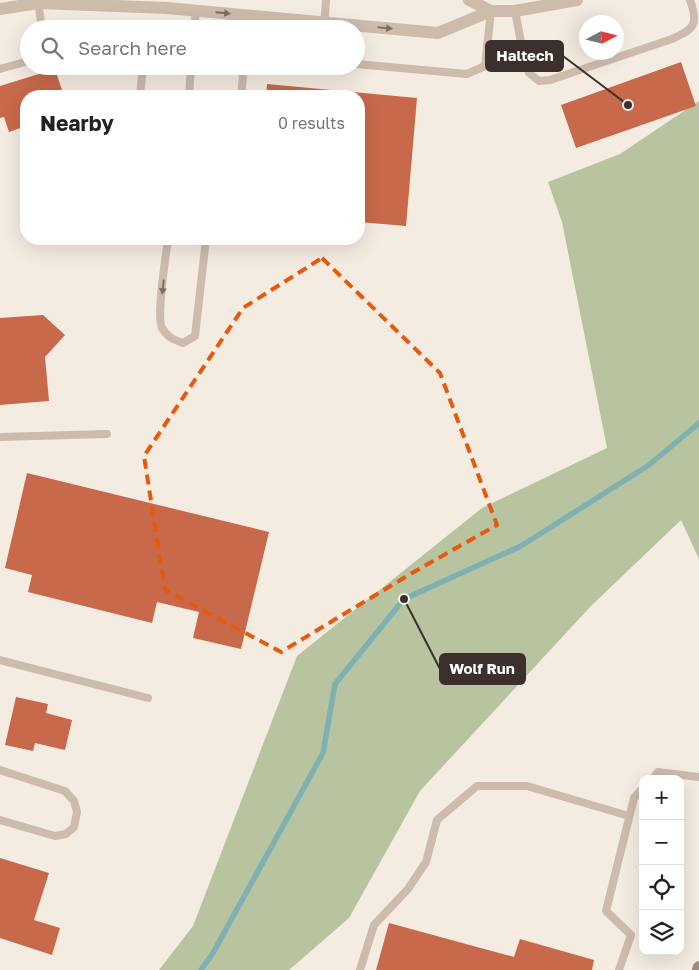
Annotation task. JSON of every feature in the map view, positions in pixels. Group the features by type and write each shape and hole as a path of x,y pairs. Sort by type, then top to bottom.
{"street":[{"path":"469,0 491,11"},
{"path":"365,28 438,33 491,11 515,11 577,0"},
{"path":"0,9 38,1 167,8 278,20"}],"lane":[{"path":"324,20 326,0"},
{"path":"515,11 524,58 529,73 539,81 560,77 672,39 692,30 696,21 694,8 690,0"},
{"path":"38,1 41,20"},
{"path":"195,20 196,11"},
{"path":"365,65 467,74 485,66 491,11"},
{"path":"0,69 20,63"},
{"path":"141,90 142,75"},
{"path":"189,90 190,75"},
{"path":"242,90 243,75"},
{"path":"167,245 160,312 161,327 170,339 184,343 195,336 205,245"},
{"path":"0,437 106,434"},
{"path":"0,660 148,698"},
{"path":"0,770 65,791 74,801 77,812 74,828 66,834 55,836 0,820"},
{"path":"655,775 658,772 683,775"},
{"path":"684,775 699,777"},
{"path":"360,970 374,925 408,889 426,862 437,820 477,786 527,786 629,816"},
{"path":"619,970 631,935 606,911 634,798 639,792"}],"highlighted area":[{"path":"322,258 440,373 497,525 412,573 281,652 165,590 144,456 243,308"}],"green space":[{"path":"699,101 699,559 681,520 591,606 420,791 349,918 289,970 159,970 193,926 297,656 482,508 607,448 562,222 548,182 620,154"}],"building":[{"path":"681,62 696,106 576,148 561,105"},
{"path":"36,75 57,75 62,90 20,90 20,128 9,132 4,117 0,118 0,86"},
{"path":"267,84 331,90 266,90"},
{"path":"365,93 417,98 406,226 365,223"},
{"path":"43,315 65,335 45,357 49,401 0,405 0,318"},
{"path":"27,473 269,532 241,649 193,638 199,612 157,602 152,623 28,592 32,575 5,568"},
{"path":"16,697 48,704 46,713 72,720 65,750 35,743 33,751 5,745"},
{"path":"0,858 49,873 34,920 60,928 52,955 0,938"},
{"path":"389,923 514,957 520,939 594,960 592,970 376,970"}],"waterway":[{"path":"201,970 213,953 323,753 335,684 404,599 521,546 649,465 699,423"}],"place":[{"name":"Haltech","path":"628,105"},
{"name":"Wolf Run","path":"404,599"}]}
